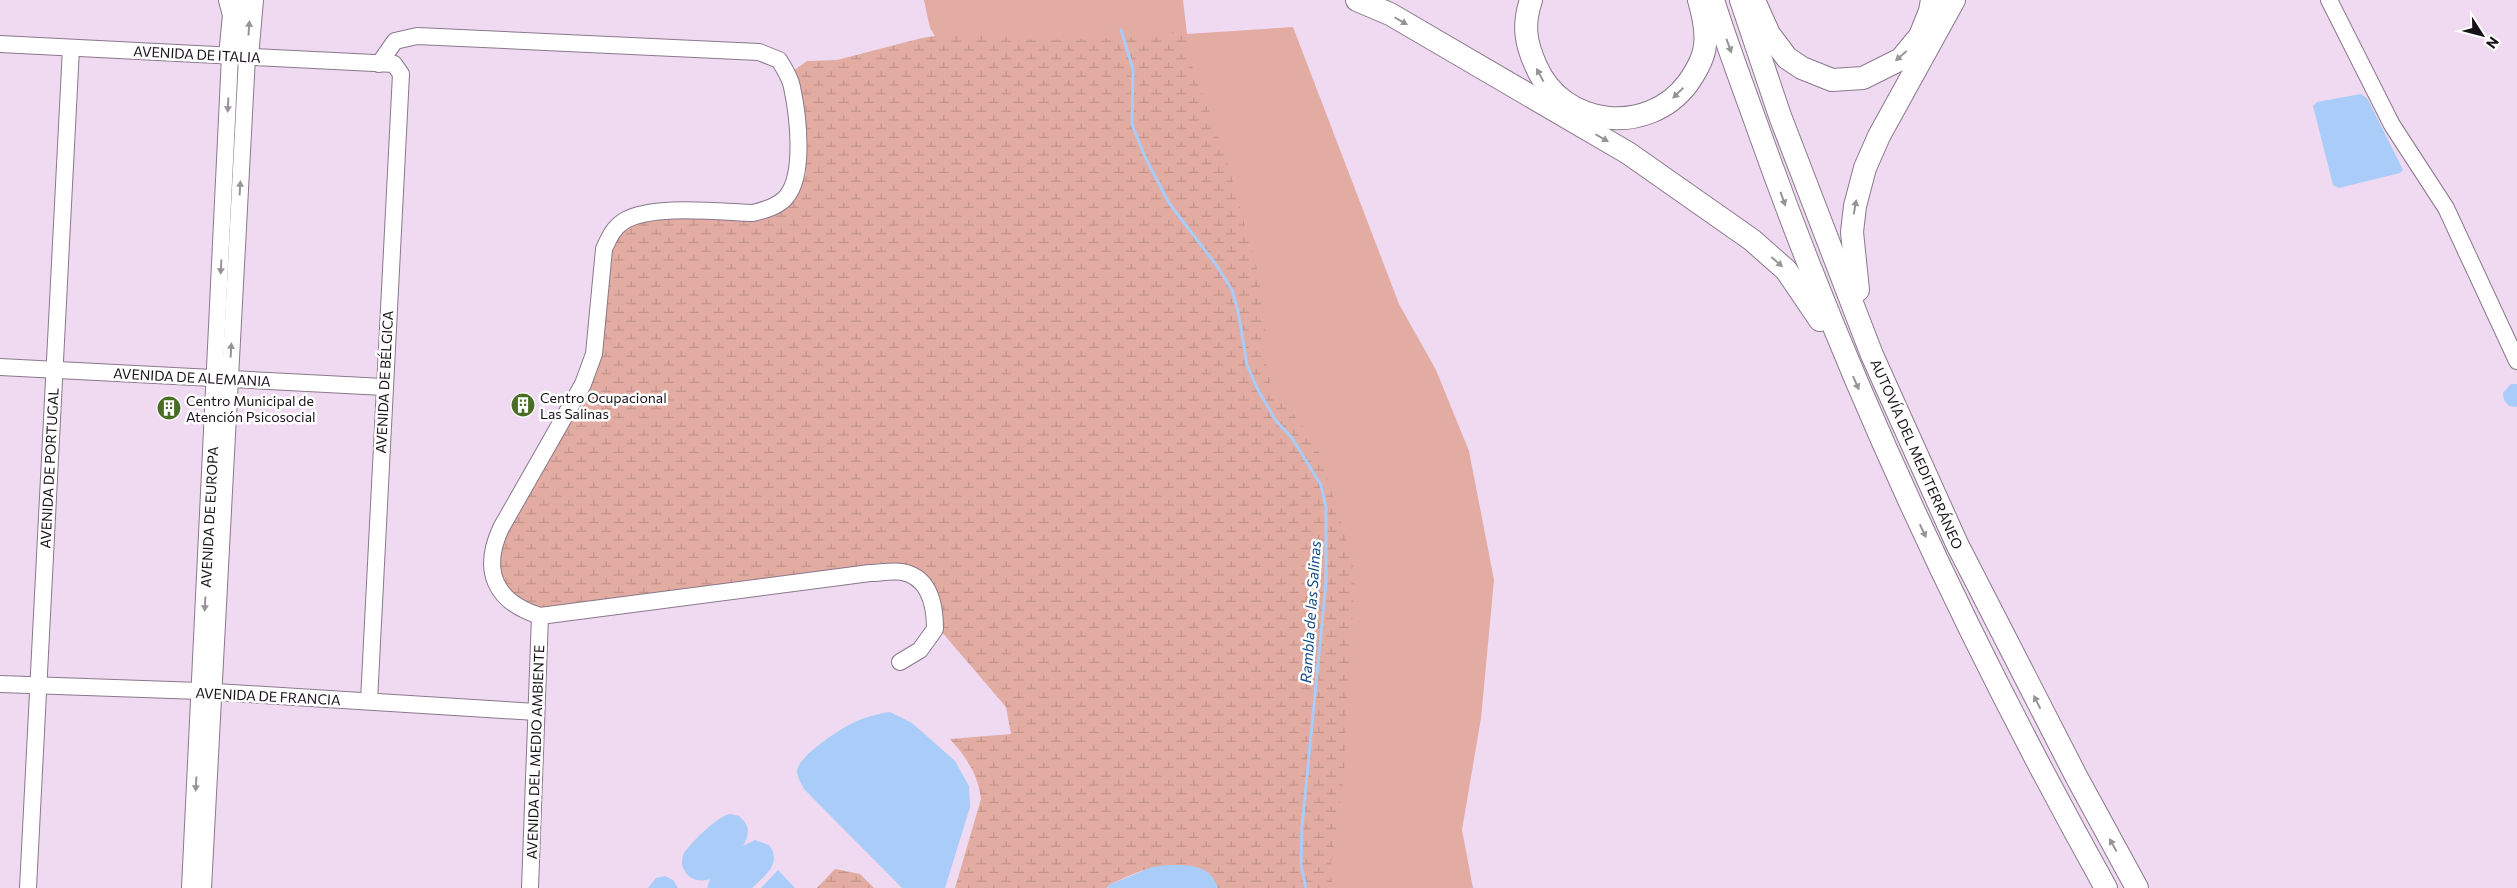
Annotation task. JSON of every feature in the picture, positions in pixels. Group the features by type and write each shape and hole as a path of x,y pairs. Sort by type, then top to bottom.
{"highway":[{"path":"230,0 234,16 238,56"},
{"path":"238,56 252,0"},
{"path":"1357,0 1390,14 1628,153 1752,240 1786,270 1846,359"},
{"path":"1531,0 1525,19 1529,51 1542,80 1567,105 1591,116 1620,119 1655,112 1680,93 1695,73 1705,46 1704,20 1699,0"},
{"name":"AUTOVÍA DEL MEDITERRÁNEO","path":"1713,0 1804,256 1846,359 1906,495 2002,698 2106,888"},
{"name":"AUTOVÍA DEL MEDITERRÁNEO","path":"1741,0 1780,116 1872,355 1957,544 2076,776 2137,888"},
{"path":"1752,0 1884,359 1989,592 2004,636"},
{"path":"1752,0 1769,34 1787,58 1802,68 1832,80 1863,78 1901,59 1920,36 1930,11 1932,0"},
{"path":"1858,290 1852,232 1854,206 1865,168 1879,136 1954,0"}],"street":[{"path":"2329,0 2392,125 2446,208 2517,361"},
{"path":"387,64 395,41 418,36 759,52 779,60 792,86 798,168 796,181 787,198 780,203 753,213 650,212 624,221 610,235 604,249 594,354 583,384 501,528 491,559 491,567 502,591 523,611 540,616 870,573 901,572 911,575 922,582 932,598 935,629 920,650 900,662"},
{"name":"AVENIDA DE ITALIA","path":"0,44 387,64"},
{"name":"AVENIDA DE PORTUGAL","path":"28,888 71,48"},
{"name":"AVENIDA DE EUROPA","path":"190,888 206,692 238,56"},
{"name":"AVENIDA DE BÉLGICA","path":"369,701 401,74 387,64"},
{"name":"AVENIDA DE ALEMANIA","path":"0,367 384,387"},
{"name":"AVENIDA DEL MEDIO AMBIENTE","path":"530,888 540,616"},
{"name":"AVENIDA DE FRANCIA","path":"0,684 206,692 536,712"},
{"name":"AVENIDA DE EUROPA","path":"203,888 206,692"}],"green space":[{"path":"924,0 1183,0 1187,34 1293,27 1399,304 1436,370 1469,451 1494,580 1481,718 1462,830 1473,888 1151,888 988,118 930,28"},
{"path":"1184,29 1193,68 1228,164 1257,269 1266,325 1263,348 1271,385 1316,444 1352,555 1355,587 1348,678 1344,774 1330,870 1333,888 1218,888 1215,877 1199,869 1189,865 1168,864 1138,872 1118,880 1107,888 955,888 981,799 977,782 970,766 950,739 1011,734 1006,707 941,631 939,603 935,592 920,575 910,569 882,563 538,609 519,598 503,582 498,568 500,545 594,376 607,259 618,234 637,222 791,201 806,174 797,86 793,71 807,61 837,60 922,38 953,33 1037,40 1158,37"},
{"path":"835,869 860,874 874,888 817,888"}],"water":[{"path":"2361,94 2367,98 2403,170 2400,173 2339,188 2333,185 2313,106 2317,102"},
{"path":"2511,384 2517,384 2517,407 2509,406 2504,400 2503,393"},
{"path":"890,712 912,723 955,761 969,786 970,807 945,888 902,888 804,789 798,776 799,765 828,738 859,720"},
{"path":"730,814 739,816 747,826 748,834 743,846 755,840 769,845 773,852 773,863 766,874 752,888 707,888 710,879 693,879 684,870 682,866 683,855 691,844 705,831 719,819"},
{"path":"1184,865 1204,870 1210,874 1218,888 1107,888 1109,885 1152,867"},
{"path":"778,870 795,888 761,888"},
{"path":"665,876 673,880 678,888 648,888 656,878"}],"waterway":[{"name":"Rambla de las Salinas","path":"1121,30 1133,69 1132,124 1146,159 1169,203 1217,266 1232,290 1238,311 1247,365 1257,388 1276,421 1292,438 1321,485 1326,507 1326,583 1302,827 1301,865 1306,888"}],"place":[{"name":"Centro Ocupacional Las Salinas","path":"523,405"},
{"name":"Centro Municipal de Atención Psicosocial","path":"169,408"}]}
